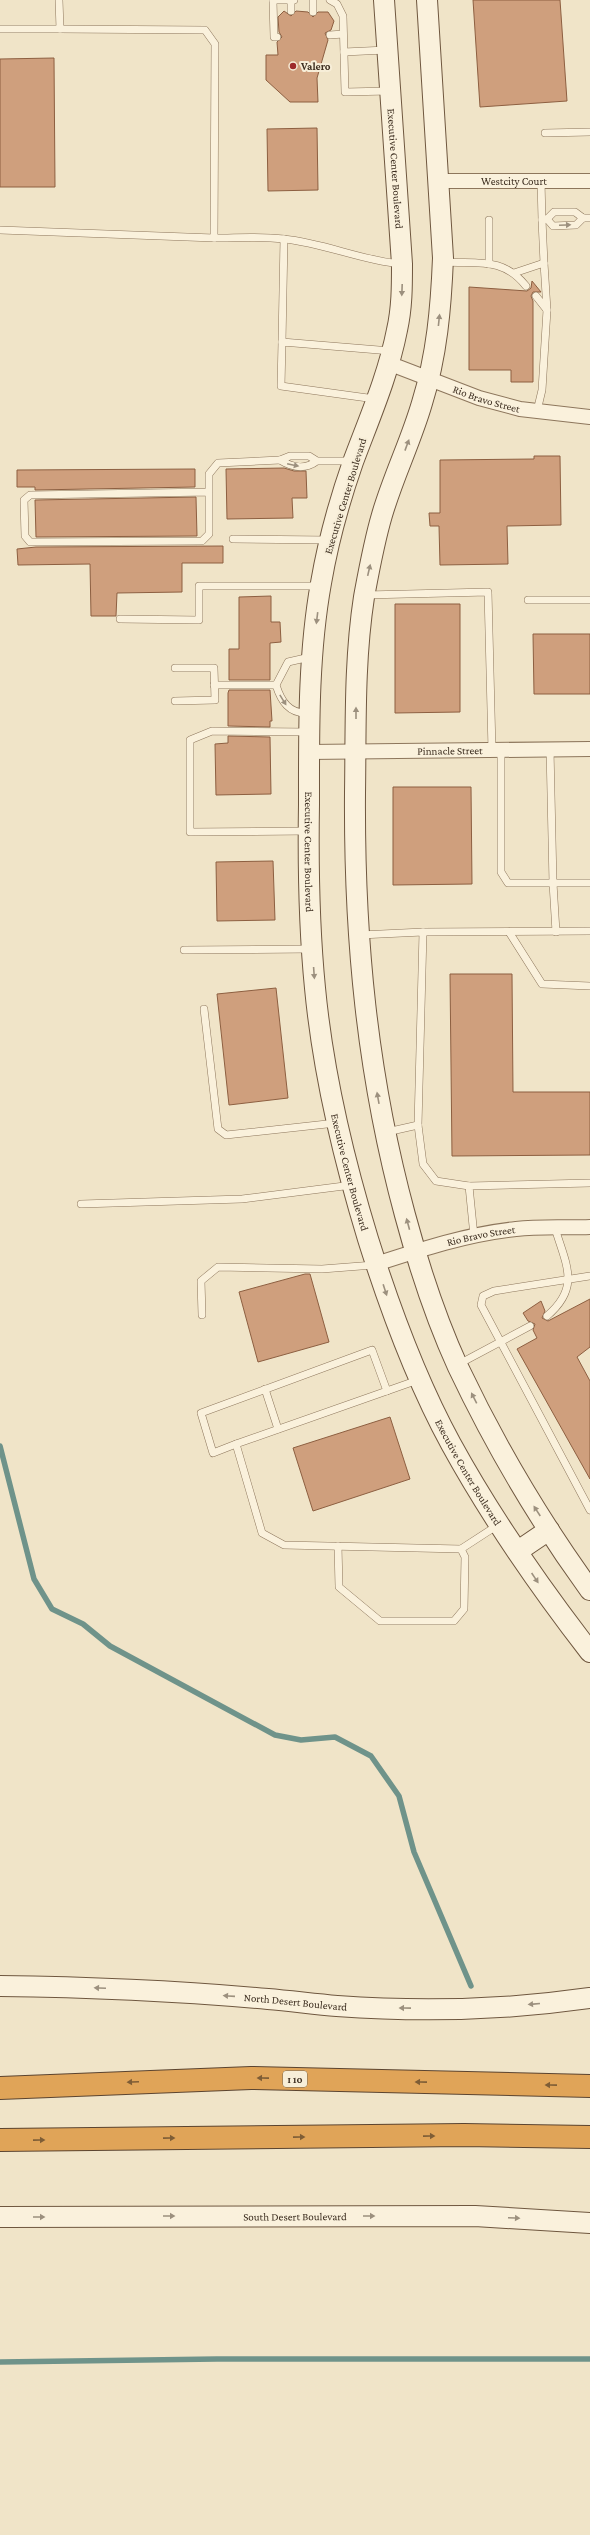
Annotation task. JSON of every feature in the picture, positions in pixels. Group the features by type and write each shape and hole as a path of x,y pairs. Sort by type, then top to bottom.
{"highway":[{"name":"I 10","path":"0,2088 250,2078 590,2086"},
{"path":"0,2140 464,2135 590,2136"}],"main road":[{"name":"Executive Center Boulevard","path":"384,0 402,264 401,301 390,357 377,399 354,461 330,540 320,586 312,657 309,752 309,831 312,949 320,1032 337,1123 352,1185 388,1300 420,1379 449,1442 552,1603 590,1652"},
{"path":"427,0 443,262 437,338 428,378 422,403 382,515 365,595 355,679 358,935 370,1050 385,1133 415,1251 457,1365 512,1472 590,1590"},
{"path":"518,1551 549,1530"},
{"name":"North Desert Boulevard","path":"0,1986 95,1988 268,1999 337,2006 447,2009 506,2007 582,1999"},
{"name":"South Desert Boulevard","path":"0,2217 475,2216 590,2223"}],"street":[{"name":"Westcity Court","path":"439,181 590,181"},
{"name":"Rio Bravo Street","path":"390,357 428,378 479,398 538,411 590,417"},
{"name":"Pinnacle Street","path":"309,752 590,749"},
{"name":"Rio Bravo Street","path":"376,1264 415,1251 474,1236 517,1229 590,1227"}],"lane":[{"path":"59,0 60,28"},
{"path":"277,37 274,37 273,0 294,0"},
{"path":"291,0 291,11"},
{"path":"313,0 313,12"},
{"path":"330,0 338,4 343,16 345,92 391,91"},
{"path":"0,29 60,28 205,30 215,44 214,238"},
{"path":"330,35 343,34"},
{"path":"344,52 388,50"},
{"path":"545,133 590,132"},
{"path":"538,411 542,390 547,310 544,263 544,219 541,181"},
{"path":"554,212 575,212 586,218 576,225 553,226 544,219 554,212"},
{"path":"489,220 489,264"},
{"path":"0,230 214,238 284,239 337,249 375,262 402,264"},
{"path":"284,239 281,386 377,399"},
{"path":"443,262 500,265 514,273 526,286"},
{"path":"514,273 544,263"},
{"path":"536,296 547,310"},
{"path":"282,342 390,357"},
{"path":"209,492 30,495 24,500 24,536 30,542 202,541 209,534 209,492 209,474 218,463 280,460 290,456 309,456 318,461 354,461"},
{"path":"280,460 290,466 310,466 318,461"},
{"path":"233,539 330,540"},
{"path":"120,619 199,620 199,586 320,586"},
{"path":"365,595 488,592 501,872 508,883 590,883"},
{"path":"528,600 590,600"},
{"path":"310,722 300,714 287,707 280,697 276,685 288,662 301,658 312,657"},
{"path":"175,668 214,668 215,700 175,701"},
{"path":"214,685 276,685"},
{"path":"309,831 190,832 190,740 212,731 310,722"},
{"path":"550,749 552,883 556,932"},
{"path":"358,935 423,932 590,931"},
{"path":"423,932 418,1125 423,1164 436,1181 468,1186 590,1183"},
{"path":"509,932 542,984 590,986"},
{"path":"184,950 312,949"},
{"path":"204,1009 218,1129 226,1136 337,1123"},
{"path":"385,1133 418,1125"},
{"path":"81,1204 242,1199 352,1185"},
{"path":"468,1186 474,1236"},
{"path":"546,1316 560,1304 570,1279 555,1228"},
{"path":"202,1315 201,1281 218,1267 322,1269 376,1264"},
{"path":"590,1276 494,1291 483,1296 481,1305 501,1340 590,1510"},
{"path":"457,1365 501,1340 530,1326"},
{"path":"387,1391 372,1350 201,1413 213,1453 236,1444 387,1391 420,1379"},
{"path":"265,1389 278,1429"},
{"path":"236,1444 262,1533 284,1545 461,1549 500,1523"},
{"path":"338,1546 339,1587 380,1621 454,1620 464,1608 465,1558 461,1549"}],"building":[{"path":"473,0 560,0 567,101 480,107"},
{"name":"Valero","path":"284,11 291,16 296,11 308,12 313,17 318,12 328,12 334,21 331,30 325,33 328,40 317,78 318,102 290,102 266,80 266,55 278,55 277,42 282,37 279,32 278,17"},
{"path":"54,58 55,187 0,187 0,59"},
{"path":"317,128 318,190 268,191 267,129"},
{"path":"532,281 541,292 533,292 531,296 533,301 533,382 511,382 511,370 469,370 469,287 527,291 531,288"},
{"path":"534,456 560,456 561,525 507,526 508,564 440,565 439,526 430,526 429,513 440,513 440,460 534,459"},
{"path":"284,468 294,471 306,471 307,498 292,498 293,518 227,519 226,469"},
{"path":"195,469 195,487 35,490 35,487 17,487 17,470"},
{"path":"196,497 197,536 36,537 35,500"},
{"path":"223,546 223,563 182,563 182,592 117,593 116,616 91,616 90,564 18,565 17,549 36,547"},
{"path":"271,596 271,622 280,622 281,642 270,643 270,680 229,680 229,649 239,649 239,597"},
{"path":"395,604 460,604 460,712 395,713"},
{"path":"533,634 590,634 590,694 534,694"},
{"path":"229,690 270,690 272,721 270,721 270,727 228,726"},
{"path":"228,736 270,737 271,794 216,795 215,744 228,743"},
{"path":"393,787 471,787 472,884 393,885"},
{"path":"273,861 275,920 217,921 216,862"},
{"path":"450,974 512,974 513,1092 590,1092 590,1155 452,1156"},
{"path":"276,988 288,1098 229,1105 217,994"},
{"path":"305,1274 310,1274 329,1342 258,1362 239,1292"},
{"path":"590,1299 590,1347 577,1357 590,1381 590,1479 517,1349 537,1338 533,1330 535,1324 528,1321 523,1313 541,1301 545,1311 542,1318 548,1321"},
{"path":"390,1417 410,1479 313,1511 293,1448"}],"waterway":[{"path":"0,1446 34,1579 52,1609 83,1624 110,1646 275,1735 301,1740 335,1737 371,1756 399,1796 414,1852 471,1986"},
{"path":"0,2362 217,2359 590,2359"}],"place":[{"name":"Valero","path":"293,66"}]}
